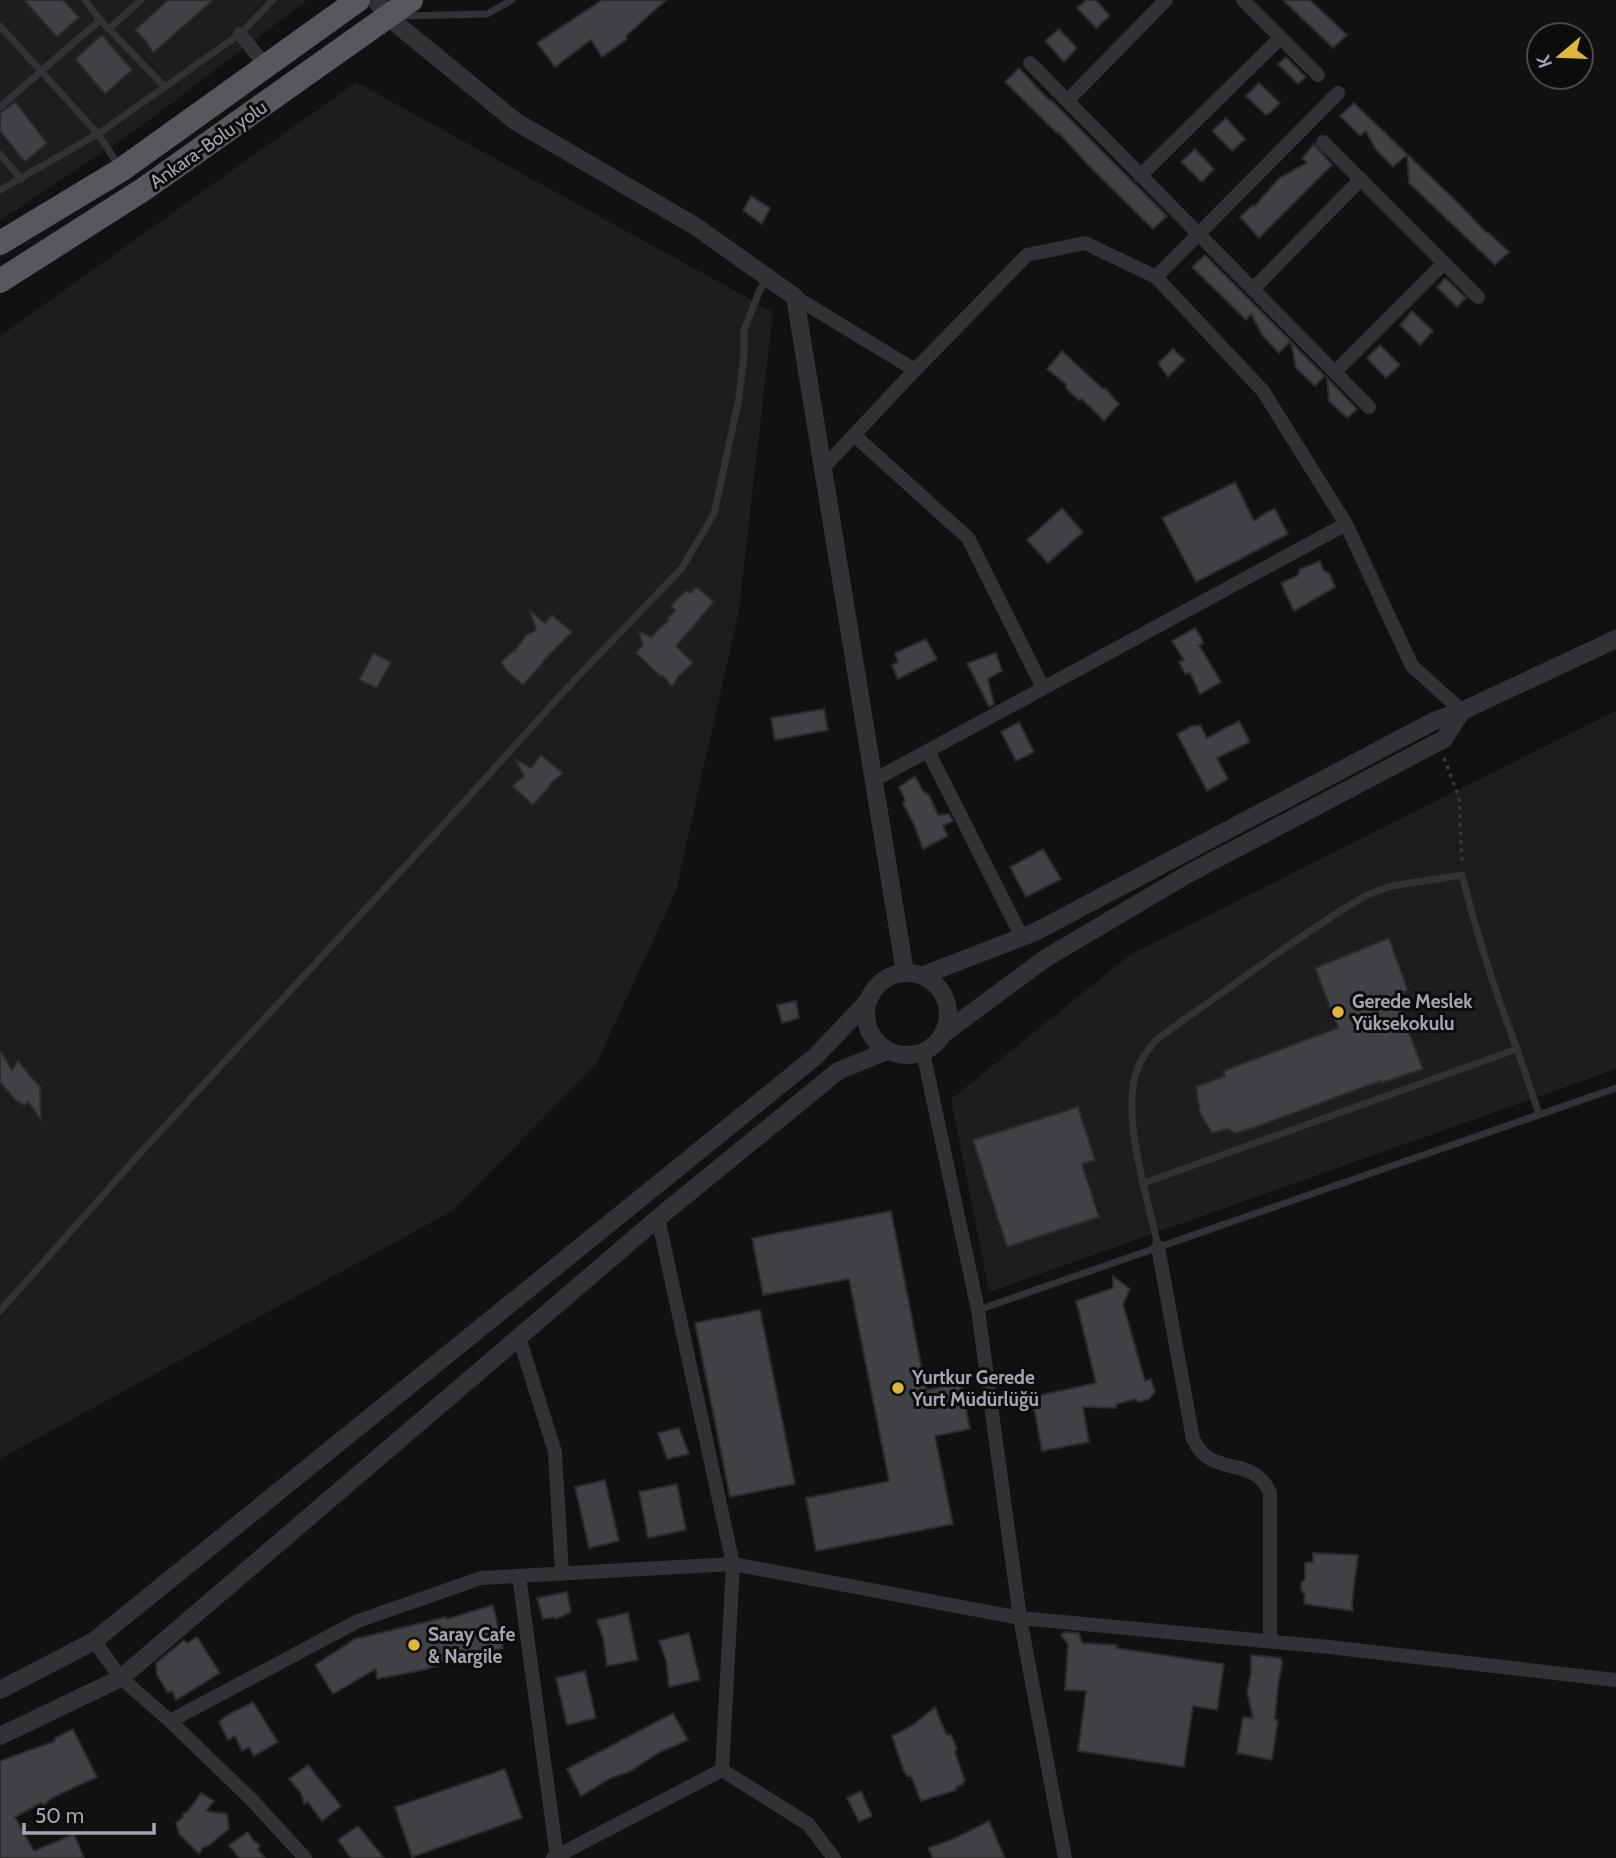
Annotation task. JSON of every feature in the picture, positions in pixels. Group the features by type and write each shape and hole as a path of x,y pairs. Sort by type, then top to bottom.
{"highway":[{"name":"Ankara-Bolu yolu","path":"0,243 121,170 358,0"},
{"name":"Ankara-Bolu yolu","path":"0,281 144,189 382,8 411,0"}],"street":[{"path":"1067,101 1166,0"},
{"path":"1242,0 1318,75"},
{"path":"382,8 515,121 695,226 795,297 915,370"},
{"path":"240,34 265,66"},
{"path":"1140,176 1280,37"},
{"path":"1030,63 1369,407"},
{"path":"1156,277 1338,93"},
{"path":"1323,142 1478,297"},
{"path":"1253,289 1361,179"},
{"path":"823,468 1027,255 1085,243 1156,277 1263,391 1346,524 1412,666 1462,711"},
{"path":"1335,372 1444,263"},
{"path":"795,297 905,972"},
{"path":"854,435 968,538 1043,688"},
{"path":"874,780 1346,524"},
{"path":"923,975 1035,932 1434,721 1462,711 1616,639"},
{"path":"943,1034 1046,958 1188,874 1444,739 1462,711"},
{"path":"928,751 1022,937"},
{"path":"905,972 923,975 935,983 944,994 948,1021 943,1034 935,1045 923,1052 899,1055 887,1051 876,1042 868,1030 865,1016 872,990 892,974 905,972"},
{"path":"0,1690 94,1641 816,1056 867,1002"},
{"path":"0,1736 121,1678 658,1219 838,1071 887,1051"},
{"path":"923,1052 978,1310 1020,1618 1065,1858"},
{"path":"658,1219 733,1564 722,1770"},
{"path":"1158,1247 1193,1439 1201,1453 1212,1461 1256,1474 1270,1493 1270,1641"},
{"path":"519,1338 555,1452 562,1574"},
{"path":"170,1721 358,1621 481,1578 733,1564 1020,1618 1270,1641 1616,1680"},
{"path":"519,1576 555,1857 722,1770"},
{"path":"94,1641 121,1678 252,1800 305,1858"},
{"path":"722,1770 807,1824 834,1858"}],"lane":[{"path":"85,0 108,29 165,87"},
{"path":"108,29 141,0"},
{"path":"0,190 98,134 240,34 272,0"},
{"path":"382,8 487,13 512,0"},
{"path":"0,107 100,20"},
{"path":"0,26 98,134 121,170"},
{"path":"0,154 21,179"},
{"path":"0,1311 143,1150 567,688 682,568 714,514 739,398 744,330 767,277"},
{"path":"1158,1247 1135,1142 1131,1104 1135,1076 1143,1056 1157,1040 1292,943 1367,895 1391,886 1462,876 1497,996 1539,1114"},
{"path":"1144,1183 1517,1049"},
{"path":"978,1310 1616,1088"}],"path":[{"path":"1437,743 1459,797 1462,876"}],"shaded area":[{"path":"0,0 307,0 143,125 0,221"},
{"path":"356,82 773,312 739,610 676,891 596,1064 452,1211 0,1459 0,336"},
{"name":"Gerede Meslek Yüksekokulu","path":"1616,711 1616,1069 989,1292 951,1099 1131,954"}],"building":[{"path":"24,0 63,0 79,17 57,37"},
{"path":"168,0 213,0 153,53 135,30"},
{"path":"602,0 666,0 626,36 627,39 602,57 591,40 555,67 537,43"},
{"path":"1086,0 1096,0 1110,16 1096,28 1077,8"},
{"path":"1283,0 1310,0 1347,35 1333,48"},
{"path":"1059,29 1077,48 1064,62 1045,41"},
{"path":"102,35 132,70 105,94 75,59"},
{"path":"1286,57 1306,77 1298,84 1278,64"},
{"path":"1019,68 1167,216 1153,229 1005,82"},
{"path":"1259,83 1280,103 1266,115 1246,96"},
{"path":"15,102 47,143 25,162 0,131 0,113"},
{"path":"1354,103 1509,252 1495,265 1409,183 1407,155 1393,167 1376,150 1366,131 1360,136 1340,116"},
{"path":"1226,118 1245,139 1232,151 1212,131"},
{"path":"1314,144 1332,165 1259,238 1240,217 1253,205 1254,207 1279,178 1307,163 1302,158"},
{"path":"1195,149 1214,169 1202,182 1181,162"},
{"path":"751,196 770,208 762,224 743,211"},
{"path":"1205,255 1291,341 1279,353 1262,335 1251,314 1246,320 1192,267"},
{"path":"1445,278 1466,298 1457,307 1437,287"},
{"path":"1412,311 1433,331 1420,345 1400,325"},
{"path":"1291,342 1325,376 1315,386 1296,368"},
{"path":"1380,345 1400,365 1386,378 1367,358"},
{"path":"1173,349 1185,360 1168,377 1158,363"},
{"path":"1062,351 1106,389 1119,404 1104,421 1047,369"},
{"path":"1327,378 1357,409 1347,418 1329,401"},
{"path":"1235,482 1254,521 1275,509 1288,534 1196,582 1162,518"},
{"path":"1062,508 1083,532 1048,563 1027,540"},
{"path":"1320,561 1323,570 1330,574 1335,587 1294,611 1281,583 1297,576 1300,569"},
{"path":"697,587 714,602 676,646 693,663 672,687 636,653 643,645 639,632 651,637 675,611 671,606 686,590 690,593"},
{"path":"530,611 545,623 552,615 572,632 523,685 501,662 514,652 526,635 536,630"},
{"path":"1195,628 1203,644 1199,645 1221,682 1200,694 1190,673 1185,674 1179,662 1184,660 1172,641"},
{"path":"926,639 937,659 898,679 892,665 898,662 895,653"},
{"path":"373,653 391,662 377,688 359,680"},
{"path":"996,653 1002,671 988,679 994,704 989,707 967,663"},
{"path":"824,709 828,730 775,740 771,718"},
{"path":"1239,721 1250,742 1217,758 1228,779 1207,791 1177,734 1200,725 1207,738"},
{"path":"1019,722 1034,752 1016,761 1001,732"},
{"path":"541,755 563,773 533,805 512,786 524,776 515,759 531,768"},
{"path":"915,776 923,791 929,795 938,815 949,814 953,821 943,826 948,836 923,849 899,787"},
{"path":"1043,849 1061,879 1026,897 1010,867"},
{"path":"1389,938 1408,991 1395,996 1423,1069 1381,1083 1380,1081 1256,1127 1236,1133 1227,1129 1212,1133 1200,1113 1196,1087 1225,1076 1223,1071 1338,1028 1315,968"},
{"path":"796,1001 799,1018 782,1023 777,1005"},
{"path":"0,1050 12,1070 18,1060 40,1086 41,1120 28,1102 24,1105 16,1101 0,1082"},
{"path":"1078,1107 1095,1160 1082,1164 1099,1217 1007,1247 973,1140"},
{"name":"Yurtkur Gerede Yurt Müdürlüğü","path":"891,1211 926,1390 961,1383 970,1429 935,1436 953,1524 816,1551 806,1498 889,1481 849,1279 763,1295 752,1238"},
{"path":"1113,1276 1130,1289 1123,1304 1145,1381 1151,1379 1155,1392 1149,1399 1117,1404 1116,1408 1083,1407 1089,1442 1042,1451 1032,1397 1096,1383 1076,1301 1113,1288"},
{"path":"760,1310 795,1484 730,1497 695,1323"},
{"path":"679,1428 689,1454 667,1459 658,1433"},
{"path":"605,1480 619,1541 589,1548 575,1487"},
{"path":"677,1484 686,1530 648,1538 639,1492"},
{"path":"1313,1553 1358,1555 1353,1611 1304,1604 1305,1595 1301,1590 1301,1583 1305,1579 1305,1563 1313,1562"},
{"path":"567,1592 571,1612 556,1619 543,1619 537,1598"},
{"path":"493,1605 503,1648 423,1670 377,1679 376,1669 333,1694 315,1665 355,1639 446,1617 447,1619"},
{"path":"628,1613 638,1660 607,1666 597,1620"},
{"path":"1064,1632 1079,1633 1082,1643 1117,1645 1116,1648 1224,1664 1217,1710 1193,1706 1184,1767 1078,1751 1086,1691 1065,1690 1068,1644 1061,1635"},
{"path":"689,1633 700,1680 669,1687 666,1660 659,1641"},
{"path":"197,1637 220,1673 176,1700 172,1691 168,1693 157,1675 156,1663 184,1640 187,1643"},
{"path":"1251,1655 1281,1658 1275,1720 1278,1720 1272,1760 1237,1753 1243,1717 1253,1718 1247,1692"},
{"path":"585,1671 596,1718 567,1725 556,1678"},
{"path":"253,1702 278,1742 254,1756 249,1747 242,1751 235,1736 228,1740 219,1722"},
{"path":"935,1707 946,1734 951,1735 957,1749 955,1752 965,1781 956,1787 956,1790 921,1801 911,1776 907,1776 903,1769 892,1736 913,1725"},
{"path":"673,1713 688,1740 660,1752 629,1772 611,1778 581,1796 567,1769"},
{"path":"73,1729 97,1777 15,1817 34,1851 74,1834 84,1858 0,1858 0,1761 55,1741 55,1738"},
{"path":"308,1765 341,1806 322,1821 308,1802 304,1804 301,1793 289,1779"},
{"path":"505,1769 522,1818 412,1857 395,1807"},
{"path":"861,1791 872,1816 859,1822 847,1798"},
{"path":"201,1793 214,1801 206,1811 227,1814 229,1829 203,1847 199,1854 179,1834 176,1823"},
{"path":"989,1821 1005,1858 933,1858 928,1848"},
{"path":"358,1826 384,1858 351,1858 338,1840"},
{"path":"248,1832 260,1845 258,1850 265,1858 239,1858 229,1845"}],"place":[{"name":"Gerede Meslek Yüksekokulu","path":"1338,1012"},
{"name":"Yurtkur Gerede Yurt Müdürlüğü","path":"898,1388"},
{"name":"Saray Cafe & Nargile","path":"414,1645"}]}
